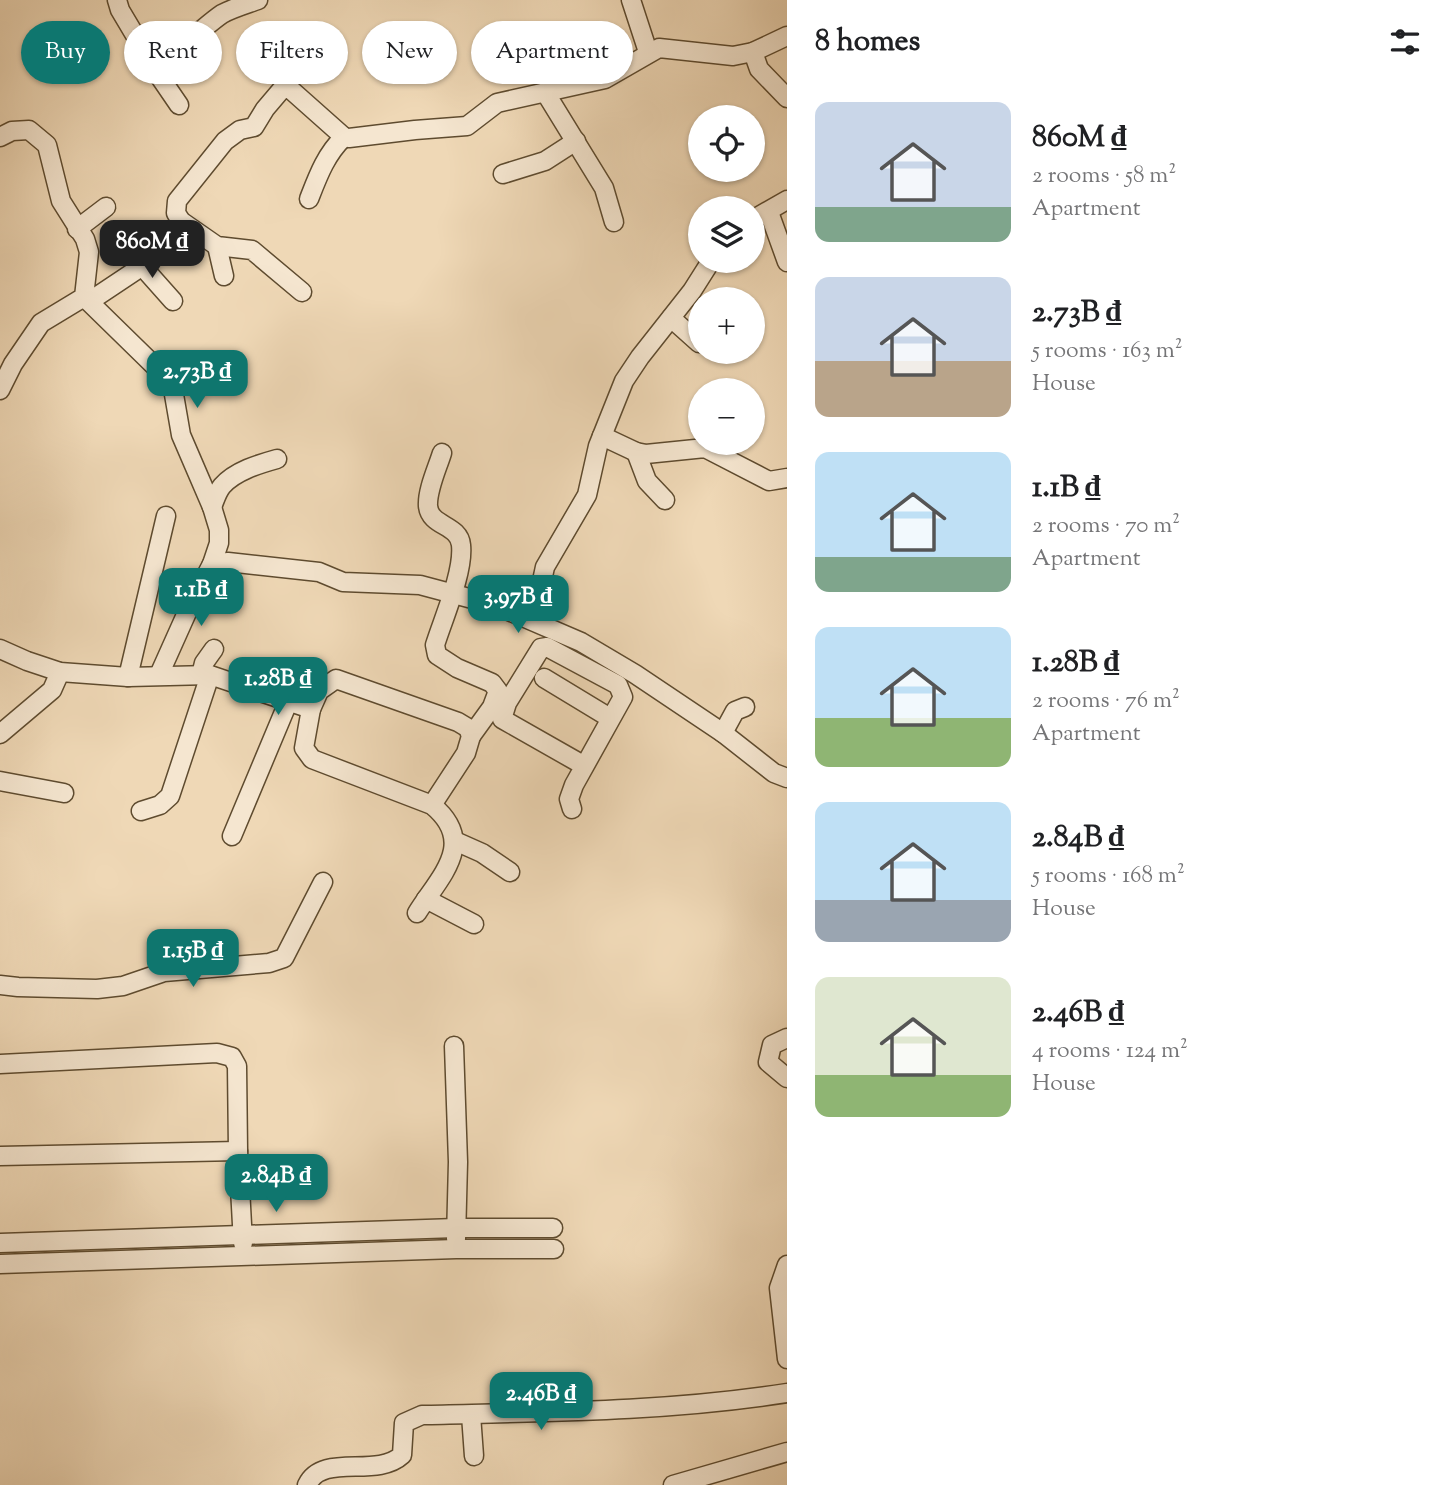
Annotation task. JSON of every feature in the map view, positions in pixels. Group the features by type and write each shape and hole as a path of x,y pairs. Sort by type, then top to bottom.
{"street":[{"path":"117,0 127,21"},
{"path":"214,21 225,13 258,0"},
{"path":"631,0 648,52"},
{"path":"302,292 252,250 217,246 181,221 176,213 177,201 221,144 240,130 254,127 282,89 290,89 344,137 349,138 467,126 498,103 605,79 659,48 733,56 753,52 787,36"},
{"path":"753,52 759,69 787,98"},
{"path":"165,84 179,105"},
{"path":"545,92 604,188 614,222"},
{"path":"0,137 12,131 29,130 47,145 61,201 85,239 89,252 87,299 172,383 181,435 219,530 219,543 212,564 159,675"},
{"path":"309,199 320,170 333,147 344,137"},
{"path":"503,174 545,161 576,141"},
{"path":"765,214 787,200"},
{"path":"78,229 106,207"},
{"path":"0,390 13,364 41,323 87,299 141,265 181,221"},
{"path":"765,223 787,262"},
{"path":"217,246 224,276"},
{"path":"141,265 173,301"},
{"path":"529,619 537,604 545,567 587,495 602,436 624,381 704,273"},
{"path":"671,318 688,333"},
{"path":"602,436 636,452 671,453 705,448 769,481 787,478"},
{"path":"636,452 647,481 665,500"},
{"path":"442,453 428,506 432,516 457,531 461,545 452,592 435,645 438,655 457,668 506,692"},
{"path":"212,507 222,486 241,472 277,459"},
{"path":"128,677 166,516"},
{"path":"212,564 228,562 319,572 343,582 420,585 495,605 581,642 635,674 723,733 774,773 787,778"},
{"path":"432,805 466,753 471,736 492,707 541,648 547,647 618,685 623,697 583,765 569,799 572,809"},
{"path":"0,649 27,662 60,672 128,677 205,675 311,709"},
{"path":"142,811 160,805 170,796 205,675 204,663 214,649"},
{"path":"0,734 52,690 60,672"},
{"path":"544,678 610,718"},
{"path":"471,736 468,728 458,722 336,680 319,691 311,709 304,748 312,759 432,805 443,814 455,841 454,853 445,872 421,906 474,925"},
{"path":"506,692 502,719 583,765"},
{"path":"232,836 289,700"},
{"path":"723,733 735,711 745,707"},
{"path":"0,781 64,793"},
{"path":"455,841 482,853 510,872"},
{"path":"0,985 97,989 122,986 164,972 269,963 284,958 323,882"},
{"path":"787,1038 772,1045 768,1062 787,1078"},
{"path":"454,1046 458,1162 456,1249"},
{"path":"0,1064 226,1054 232,1057 237,1066 238,1151 244,1257"},
{"path":"0,1156 238,1151"},
{"path":"0,1243 456,1228 553,1228"},
{"path":"0,1264 456,1249 554,1249"},
{"path":"787,1265 779,1288 787,1359"},
{"path":"307,1485 316,1473 330,1469 379,1466 395,1462 402,1455 404,1423 422,1415 669,1407 738,1401 787,1393"},
{"path":"471,1415 474,1456"},
{"path":"673,1485 787,1452"}]}
